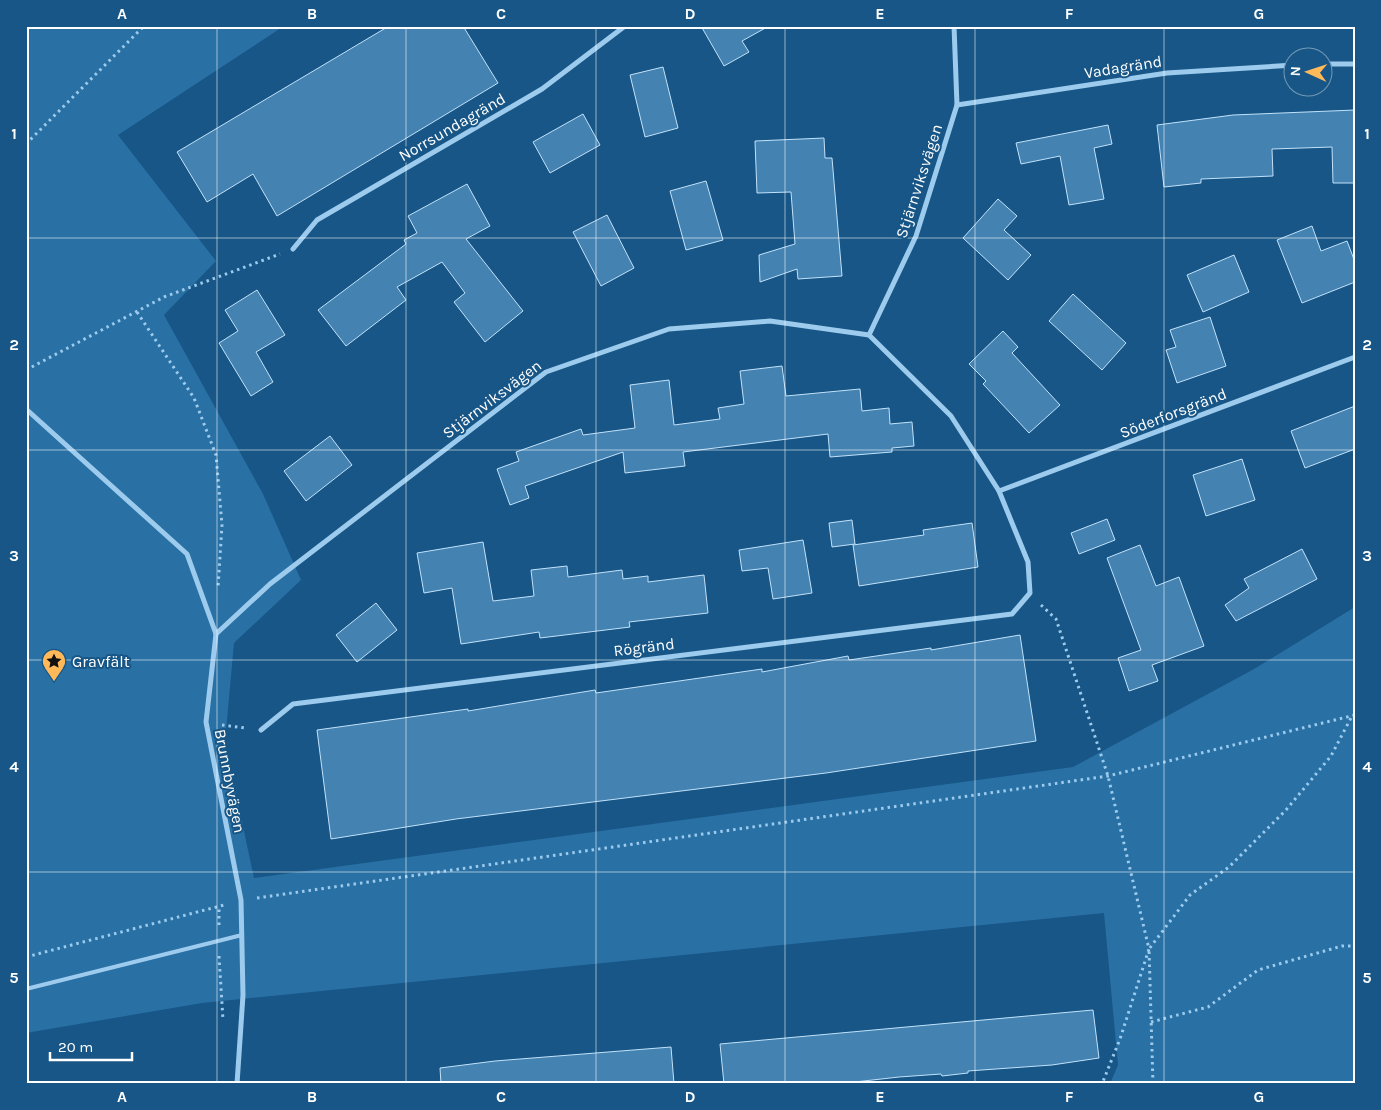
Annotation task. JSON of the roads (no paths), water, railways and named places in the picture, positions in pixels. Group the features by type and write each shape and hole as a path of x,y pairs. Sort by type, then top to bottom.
{"street":[{"name":"Norrsundagränd","path":"293,249 317,220 542,89 625,26"},
{"name":"Stjärnviksvägen","path":"216,634 270,584 546,372 669,329 770,321 869,335 916,236 957,106 954,26"},
{"path":"1334,64 1355,64"},
{"name":"Vadagränd","path":"957,106 1167,73 1284,66"},
{"path":"869,335 951,416 999,492"},
{"name":"Söderforsgränd","path":"999,492 1355,357"},
{"name":"Brunnbyvägen","path":"26,408 187,554 216,634 206,722 241,900 243,995 237,1084"},
{"name":"Rögränd","path":"261,730 293,704 1012,614 1030,594 1028,562 999,492"}],"lane":[{"path":"26,988 242,935"}],"place":[{"name":"Gravfält","path":"54,682"}]}
